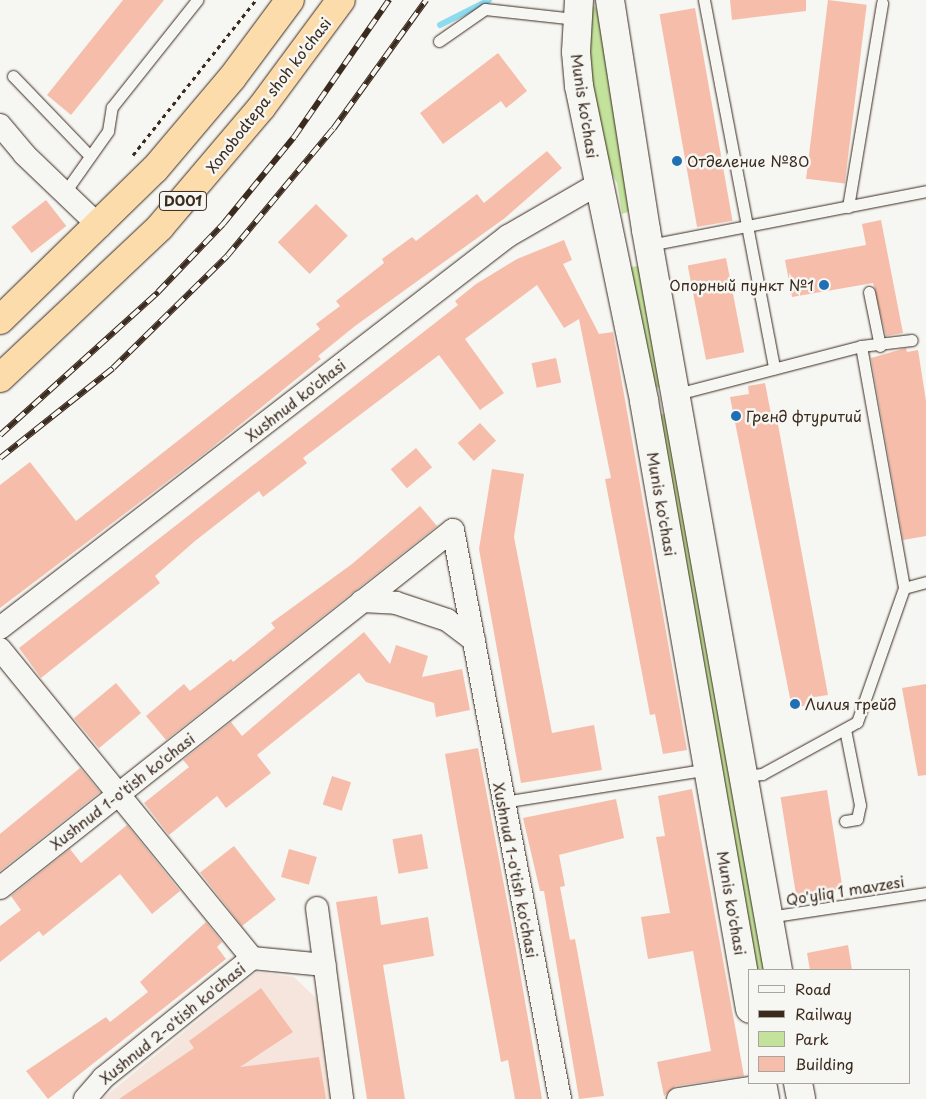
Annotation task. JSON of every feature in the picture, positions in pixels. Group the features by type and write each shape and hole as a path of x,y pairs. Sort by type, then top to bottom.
{"highway":[{"name":"D001","path":"0,320 100,227 207,110 290,0"},
{"name":"Xonobodtepa shoh ko'chasi","path":"0,378 160,227 261,108 341,0"}],"street":[{"path":"611,0 648,237 778,969"},
{"name":"Munis ko'chasi","path":"578,9 579,86 644,402 748,997"},
{"path":"0,125 100,227"},
{"name":"Xushnud ko'chasi","path":"0,628 508,236 598,184"},
{"path":"609,237 648,237"},
{"path":"644,402 677,394"},
{"name":"Xushnud 1-o'tish ko'chasi","path":"0,888 453,530 560,1099"},
{"path":"362,602 396,603 447,620 474,640"},
{"path":"0,649 121,793 252,958"},
{"path":"317,908 342,1099"},
{"name":"Xushnud 2-o'tish ko'chasi","path":"85,1099 102,1078 252,958 325,965"},
{"path":"798,1084 801,1099"},
{"path":"678,1099 764,1089"}],"lane":[{"path":"65,192 108,131 112,108 196,0"},
{"path":"704,0 774,368"},
{"path":"848,207 882,3"},
{"path":"439,41 485,10 578,9"},
{"path":"13,76 90,156"},
{"path":"648,237 747,227 926,191"},
{"path":"869,292 880,346"},
{"path":"677,394 861,346 880,346 912,340"},
{"path":"744,776 762,774 857,722 904,588 861,346"},
{"path":"904,588 926,582"},
{"path":"845,729 860,805 857,819 845,821"},
{"path":"503,802 709,769"},
{"name":"Qo'yliq 1 mavzesi","path":"768,917 926,893"}],"path":[{"path":"126,163 256,0"}],"shaded area":[{"path":"257,972 294,977 316,998 334,1099 102,1099"}],"green space":[{"path":"594,6 601,13 634,210 622,214 617,183 604,159 584,50 587,13"},
{"path":"643,265 664,386 652,388 630,267"},
{"path":"669,413 767,969 754,969 656,415"}],"building":[{"path":"123,0 164,0 71,115 47,95"},
{"path":"730,0 806,0 806,11 732,20"},
{"path":"828,0 867,5 845,183 806,179"},
{"path":"695,8 733,221 697,227 660,14"},
{"path":"498,53 527,91 506,108 501,101 443,144 420,113"},
{"path":"547,151 562,168 505,218 355,326 318,356 321,359 205,453 0,608 0,485 30,462 76,521 320,329 316,324 340,306 336,301 384,263 382,259 412,237 416,241 477,194 484,203"},
{"path":"46,200 66,226 32,253 11,227"},
{"path":"316,204 348,236 310,274 278,242"},
{"path":"881,220 903,333 886,336 873,283 792,297 785,260 866,245 862,224"},
{"path":"564,240 572,260 563,264 599,334 613,332 687,750 663,754 655,714 650,715 605,479 611,478 579,319 564,328 537,285 465,339 504,393 480,410 439,355 303,458 307,463 263,497 259,491 195,541 155,576 160,583 41,678 19,648 458,305 455,301 476,284 517,259"},
{"path":"726,258 744,352 706,360 688,265"},
{"path":"906,348 907,352 918,350 926,401 926,536 903,540 871,358"},
{"path":"556,358 561,382 537,388 532,363"},
{"path":"765,383 772,419 777,419 828,695 808,698 809,705 792,708 730,397 749,394 748,386"},
{"path":"480,423 496,441 474,461 458,443"},
{"path":"416,448 432,467 407,488 391,469"},
{"path":"492,469 524,474 514,537 552,733 594,725 602,770 521,783 479,549"},
{"path":"420,506 437,526 166,740 146,716 184,684 190,691 231,659 233,662 275,628 271,623 352,564"},
{"path":"364,632 390,664 396,645 428,656 422,677 462,669 470,710 436,717 434,703 366,682 359,673 257,755 271,773 226,808 217,796 169,835 144,803 189,767 183,760 231,722 242,736"},
{"path":"116,683 141,713 99,748 74,718"},
{"path":"926,684 926,775 918,776 902,688"},
{"path":"478,748 542,1099 515,1099 508,1060 501,1062 458,829 445,754"},
{"path":"80,768 100,792 0,871 0,834"},
{"path":"332,776 351,782 342,811 323,805"},
{"path":"692,789 744,1076 676,1086 664,1096 657,1062 711,1051 693,951 648,959 641,917 670,913 656,837 665,836 658,796"},
{"path":"827,790 843,889 796,896 781,797"},
{"path":"616,799 624,838 559,855 565,886 560,887 570,940 575,939 604,1096 579,1099 544,891 540,891 523,818"},
{"path":"127,825 180,891 152,914 120,874 43,936 39,931 0,962 0,926 21,910 11,896 70,849 81,863"},
{"path":"422,834 428,868 399,874 392,839"},
{"path":"234,846 276,900 242,926 200,872"},
{"path":"289,849 317,857 309,885 281,877"},
{"path":"377,896 381,925 428,917 434,956 383,965 405,1099 367,1099 336,902"},
{"path":"206,922 222,942 217,947 226,959 48,1099 26,1071 106,1017 110,1022 148,992 140,982"},
{"path":"848,945 852,969 810,969 807,953"},
{"path":"261,988 293,1032 240,1067 319,1057 326,1099 119,1099 194,1048 189,1041"}],"waterway":[{"path":"440,25 489,0"}],"railway":[{"path":"0,435 158,292 223,224 294,137 389,0"},
{"path":"0,458 113,368 227,256 333,129 426,0"}],"place":[{"name":"Отделение №80","path":"677,161"},
{"name":"Опорный пункт №1","path":"824,285"},
{"name":"Гренд фтуритий","path":"736,416"},
{"name":"Лилия трейд","path":"795,704"}]}
